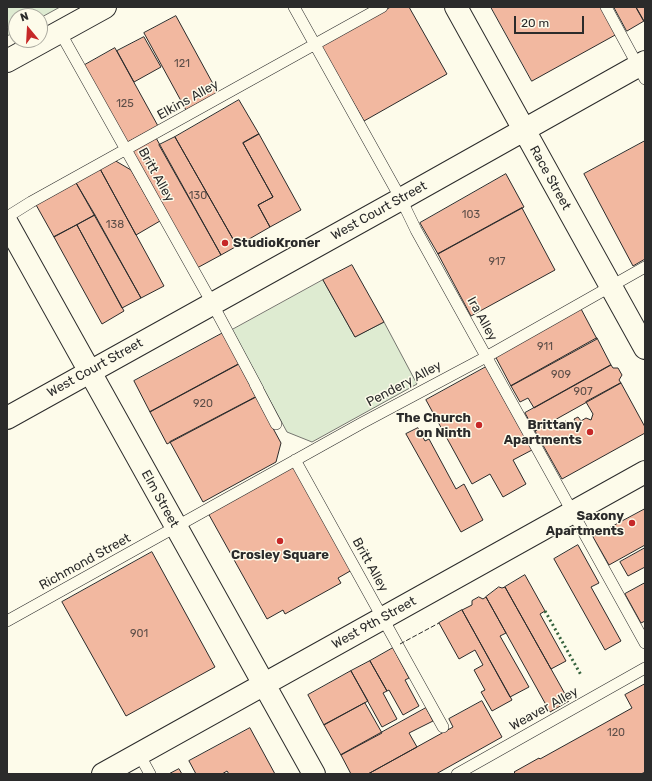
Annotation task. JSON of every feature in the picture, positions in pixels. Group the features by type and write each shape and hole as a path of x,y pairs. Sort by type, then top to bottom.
{"main road":[{"path":"7,61 106,7"},
{"name":"Race Street","path":"456,7 645,348"},
{"name":"West Court Street","path":"7,418 524,130 642,69"},
{"name":"Elm Street","path":"7,223 314,774"},
{"name":"West 9th Street","path":"103,774 645,472"}],"lane":[{"name":"Ira Alley","path":"294,7 645,643"},
{"name":"Elkins Alley","path":"7,217 31,202 382,7"},
{"path":"606,7 642,69"},
{"name":"Britt Alley","path":"60,32 228,332 276,424"},
{"name":"Pendery Alley","path":"176,528 362,422 486,357 645,267"},
{"name":"Britt Alley","path":"295,460 443,727"},
{"name":"Richmond Street","path":"7,621 176,528"},
{"name":"Weaver Alley","path":"457,774 645,668"},
{"path":"139,754 150,774"}],"green space":[{"path":"7,7 60,7 48,14 48,8 8,8 7,36"},
{"path":"323,280 355,337 384,322 417,384 312,442 287,432 232,330"}],"building":[{"path":"391,7 409,7 447,74 364,121 321,46"},
{"path":"491,7 602,7 617,34 532,81"},
{"path":"614,7 636,7 644,21 627,31"},
{"path":"636,7 645,7 645,21 644,21"},
{"path":"176,16 218,93 186,110 144,33"},
{"path":"144,37 161,67 134,82 117,51"},
{"path":"115,48 158,126 126,143 83,66"},
{"path":"239,100 259,134 243,143 273,197 258,205 270,227 237,246 175,137"},
{"path":"259,134 301,210 270,227 258,205 273,197 243,143"},
{"path":"155,136 221,255 197,268 131,149"},
{"path":"175,137 237,246 221,255 159,145"},
{"path":"645,141 645,259 633,266 584,174"},
{"path":"114,160 131,170 160,221 136,235 99,167"},
{"path":"99,167 164,286 141,298 75,181"},
{"path":"506,174 524,207 438,254 420,223"},
{"path":"75,181 95,215 54,237 35,203"},
{"path":"522,208 555,270 471,316 438,254"},
{"path":"95,215 141,298 122,308 77,225"},
{"path":"77,225 124,311 102,324 54,237"},
{"path":"352,265 384,322 355,337 323,280"},
{"path":"580,307 597,339 511,386 494,354"},
{"path":"223,333 239,364 150,412 134,381"},
{"path":"597,338 611,365 534,408 528,398 520,402 511,386"},
{"path":"239,364 256,397 167,444 150,412"},
{"path":"611,365 613,368 618,368 622,375 619,380 621,383 535,431 525,413"},
{"name":"The Church on Ninth","path":"486,367 532,450 513,460 526,484 503,497 490,474 472,484 426,400"},
{"name":"Brittany Apartments","path":"621,383 645,427 645,433 562,479 535,431 550,423 552,428 566,421 570,427 576,423 574,419 578,417 581,421 586,418 591,420 593,414 586,402"},
{"path":"256,397 281,443 276,462 203,502 170,442"},
{"path":"418,428 425,441 429,439 456,489 464,484 483,520 461,532 406,434"},
{"name":"Crosley Square","path":"293,465 352,570 338,578 341,583 285,614 283,610 267,619 208,513"},
{"name":"Saxony Apartments","path":"645,509 645,545 609,565 593,537"},
{"path":"578,545 599,583 591,587 621,641 605,650 554,559"},
{"path":"645,548 645,567 628,576 620,562"},
{"path":"152,552 215,667 126,716 62,602"},
{"path":"525,575 545,611 540,614 566,661 551,669 505,587"},
{"path":"645,583 645,621 641,623 625,594"},
{"path":"499,587 505,587 569,701 550,712 486,597"},
{"path":"479,597 483,599 486,597 506,633 500,636 529,687 510,697 462,610 472,605 472,601"},
{"path":"462,610 512,700 492,711 481,692 485,690 474,670 483,665 475,650 459,659 439,623"},
{"path":"393,648 409,678 405,680 419,706 403,715 370,661"},
{"path":"370,661 387,691 383,693 397,719 382,727 351,671"},
{"path":"351,671 368,701 324,725 308,695"},
{"path":"645,684 645,772 641,774 513,774 539,758 540,759 632,708 625,695"},
{"path":"482,701 502,737 436,774 368,774 453,727 449,719"},
{"path":"365,703 382,733 341,755 324,725"},
{"path":"426,708 433,721 409,733 417,747 368,774 351,774 341,755"},
{"path":"250,728 275,774 229,774 227,771 222,774 196,774 189,761"},
{"path":"179,769 182,774 169,774"}],"hedge":[{"path":"545,611 581,675"}],"fence":[{"path":"400,644 439,623"}],"place":[{"name":"StudioKroner","path":"225,243"},
{"name":"The Church on Ninth","path":"479,425"},
{"name":"Brittany Apartments","path":"590,432"},
{"name":"Saxony Apartments","path":"632,523"},
{"name":"Crosley Square","path":"280,541"}]}
